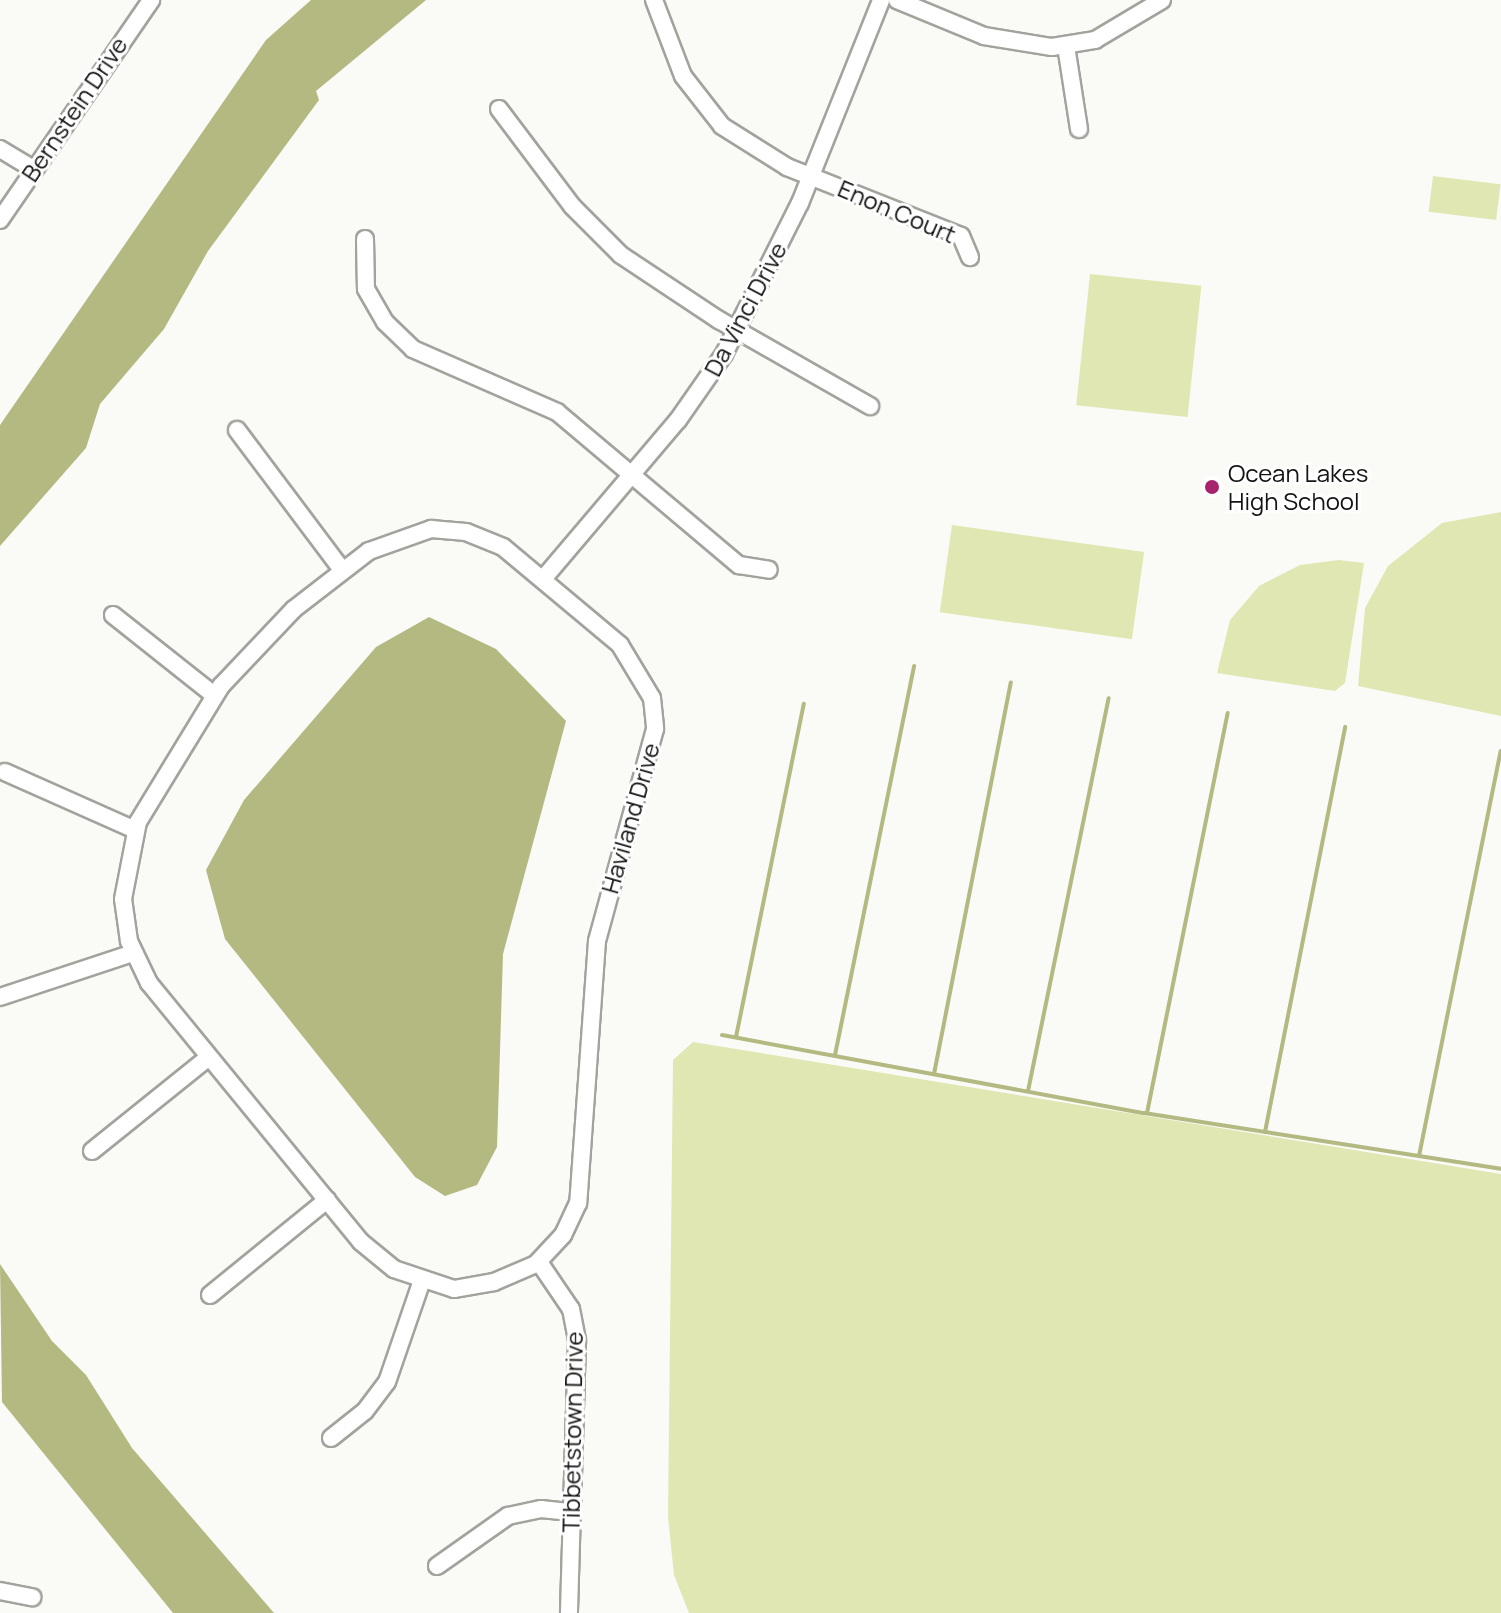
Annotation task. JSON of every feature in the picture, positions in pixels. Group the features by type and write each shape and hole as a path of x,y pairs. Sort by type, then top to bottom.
{"street":[{"name":"Bernstein Drive","path":"0,220 151,0"},
{"name":"Enon Court","path":"654,0 668,49 711,115 764,155 961,236 970,257"},
{"name":"Da Vinci Drive","path":"543,579 633,475 737,331 812,175 881,0"},
{"path":"897,0 1002,42 1066,46 1111,33 1162,0"},
{"path":"1066,46 1079,129"},
{"path":"499,109 572,206 621,255 737,331 870,406"},
{"path":"0,149 33,169"},
{"path":"365,239 366,289 401,339 429,360 534,398 633,475 739,565 769,570"},
{"path":"237,430 343,571"},
{"name":"Haviland Drive","path":"446,529 503,547 633,661 652,698 655,729 597,941 578,1203 563,1235 539,1262 470,1288 421,1283 377,1256 327,1200 149,983 133,953 123,899 135,830 214,695 294,609 343,571 393,538 446,529"},
{"path":"113,615 214,695"},
{"path":"5,772 135,830"},
{"path":"0,997 133,953"},
{"path":"92,1151 209,1057"},
{"path":"210,1295 327,1200"},
{"name":"Tibbetstown Drive","path":"539,1262 562,1292 575,1331 569,1613"},
{"path":"331,1438 365,1411 387,1382 421,1283"},
{"path":"437,1566 508,1516 541,1509 571,1512"},
{"path":"0,1591 32,1597"}],"shaded area":[{"path":"311,0 426,0 316,91 319,100 208,251 164,329 100,404 86,448 0,546 0,425 266,40"},
{"path":"1433,176 1500,184 1496,220 1429,212"},
{"path":"1090,274 1201,286 1188,417 1076,405"},
{"path":"1501,512 1501,716 1358,686 1365,608 1388,566 1442,523"},
{"path":"952,525 1144,552 1132,639 940,612"},
{"path":"1339,560 1364,563 1345,683 1335,691 1217,673 1230,620 1259,586 1300,565"},
{"path":"429,617 496,649 566,721 503,954 497,1147 477,1185 445,1196 415,1177 225,939 206,870 244,800 376,647"},
{"path":"693,1042 1501,1174 1501,1613 689,1613 674,1575 668,1517 673,1060"},
{"path":"0,1264 52,1341 86,1375 132,1448 274,1613 173,1613 2,1402"}],"waterway":[{"path":"835,1055 914,666"},
{"path":"934,1074 1011,682"},
{"path":"1028,1091 1109,698"},
{"path":"736,1037 804,704"},
{"path":"1147,1113 1228,713"},
{"path":"1265,1132 1345,727"},
{"path":"1419,1156 1501,751"},
{"path":"722,1035 1144,1113 1501,1169"}],"place":[{"name":"Ocean Lakes High School","path":"1212,487"}]}
